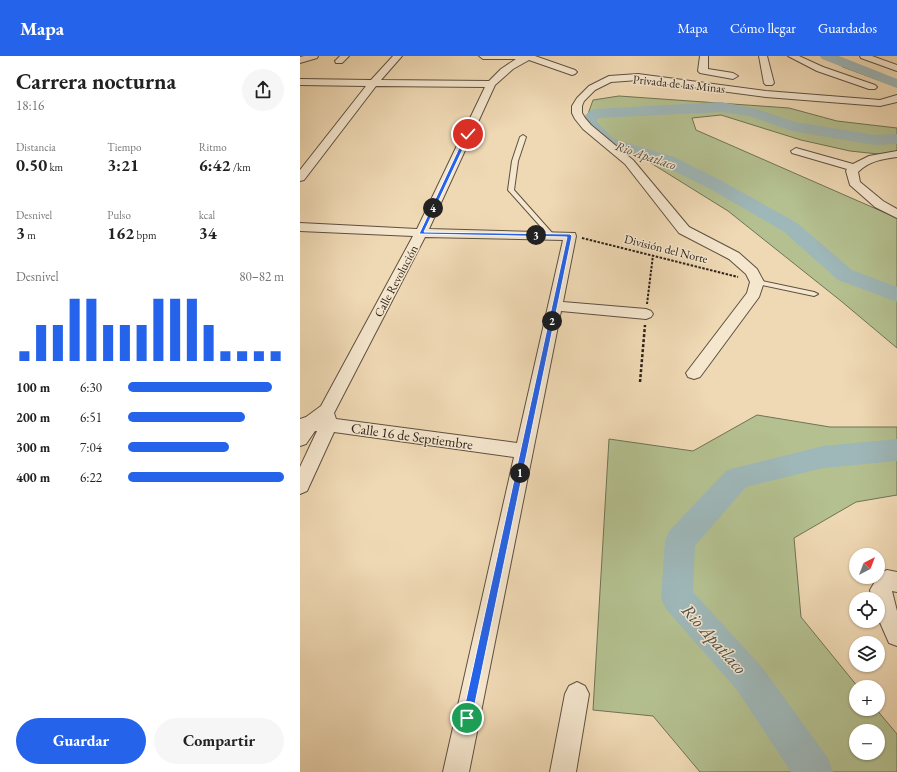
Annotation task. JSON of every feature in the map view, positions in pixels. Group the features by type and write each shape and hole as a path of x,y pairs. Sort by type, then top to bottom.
{"street":[{"path":"300,60 314,56"},
{"path":"300,178 373,83 398,56"},
{"path":"483,56 530,56 572,72"},
{"path":"300,82 491,84 502,72 530,56"},
{"path":"704,56 703,71 733,76"},
{"path":"763,56 769,82"},
{"path":"792,56 820,69 840,72 872,87 822,92 800,90"},
{"path":"864,56 897,68"},
{"path":"712,87 720,74"},
{"name":"Privada de las Minas","path":"757,282 752,272 734,256 684,230 628,162 587,127 577,113 577,106 580,100 592,88 609,79 638,77 766,94 880,103 897,98"},
{"name":"Calle Revolución","path":"300,486 328,418 421,233 491,84"},
{"path":"796,151 854,168"},
{"path":"897,154 878,156 866,160 852,171 854,183 879,204 897,214"},
{"path":"300,227 421,233 561,236 555,306 456,772"},
{"path":"694,373 754,294 757,282"},
{"path":"555,306 646,314"},
{"name":"Calle 16 de Septiembre","path":"305,424 328,418 524,451"},
{"path":"300,439 305,424"},
{"path":"897,582 887,580 881,590 885,609 897,635"},
{"path":"563,772 577,694"}],"lane":[{"path":"523,136 515,161 511,190 561,236"},
{"path":"757,282 814,294"}],"path":[{"name":"División del Norte","path":"561,236 617,246 757,282"}],"green space":[{"path":"825,56 833,56 897,82 897,87 843,67"},
{"path":"619,96 789,108 837,121 897,128 897,156 850,151 801,140 721,115 692,118 696,130 897,218 897,348 841,301 728,211 609,137 588,114 593,100"},
{"path":"757,415 830,427 897,427 897,495 856,502 794,538 801,617 852,680 849,680 849,716 882,716 897,734 897,772 700,772 653,716 593,710 609,439 693,451"}],"waterway":[{"name":"Rio Apatlaco","path":"827,56 897,84"},
{"name":"Rio Apatlaco","path":"897,139 875,140 792,126 752,112 721,107 595,114 587,121 608,142 668,161 716,185 790,227 845,275 897,295"},
{"name":"Rio Apatlaco","path":"814,772 749,678 677,598 680,541 737,478 823,457 897,450"}],"route":[{"path":"467,718 570,236 421,233 468,134"}]}
